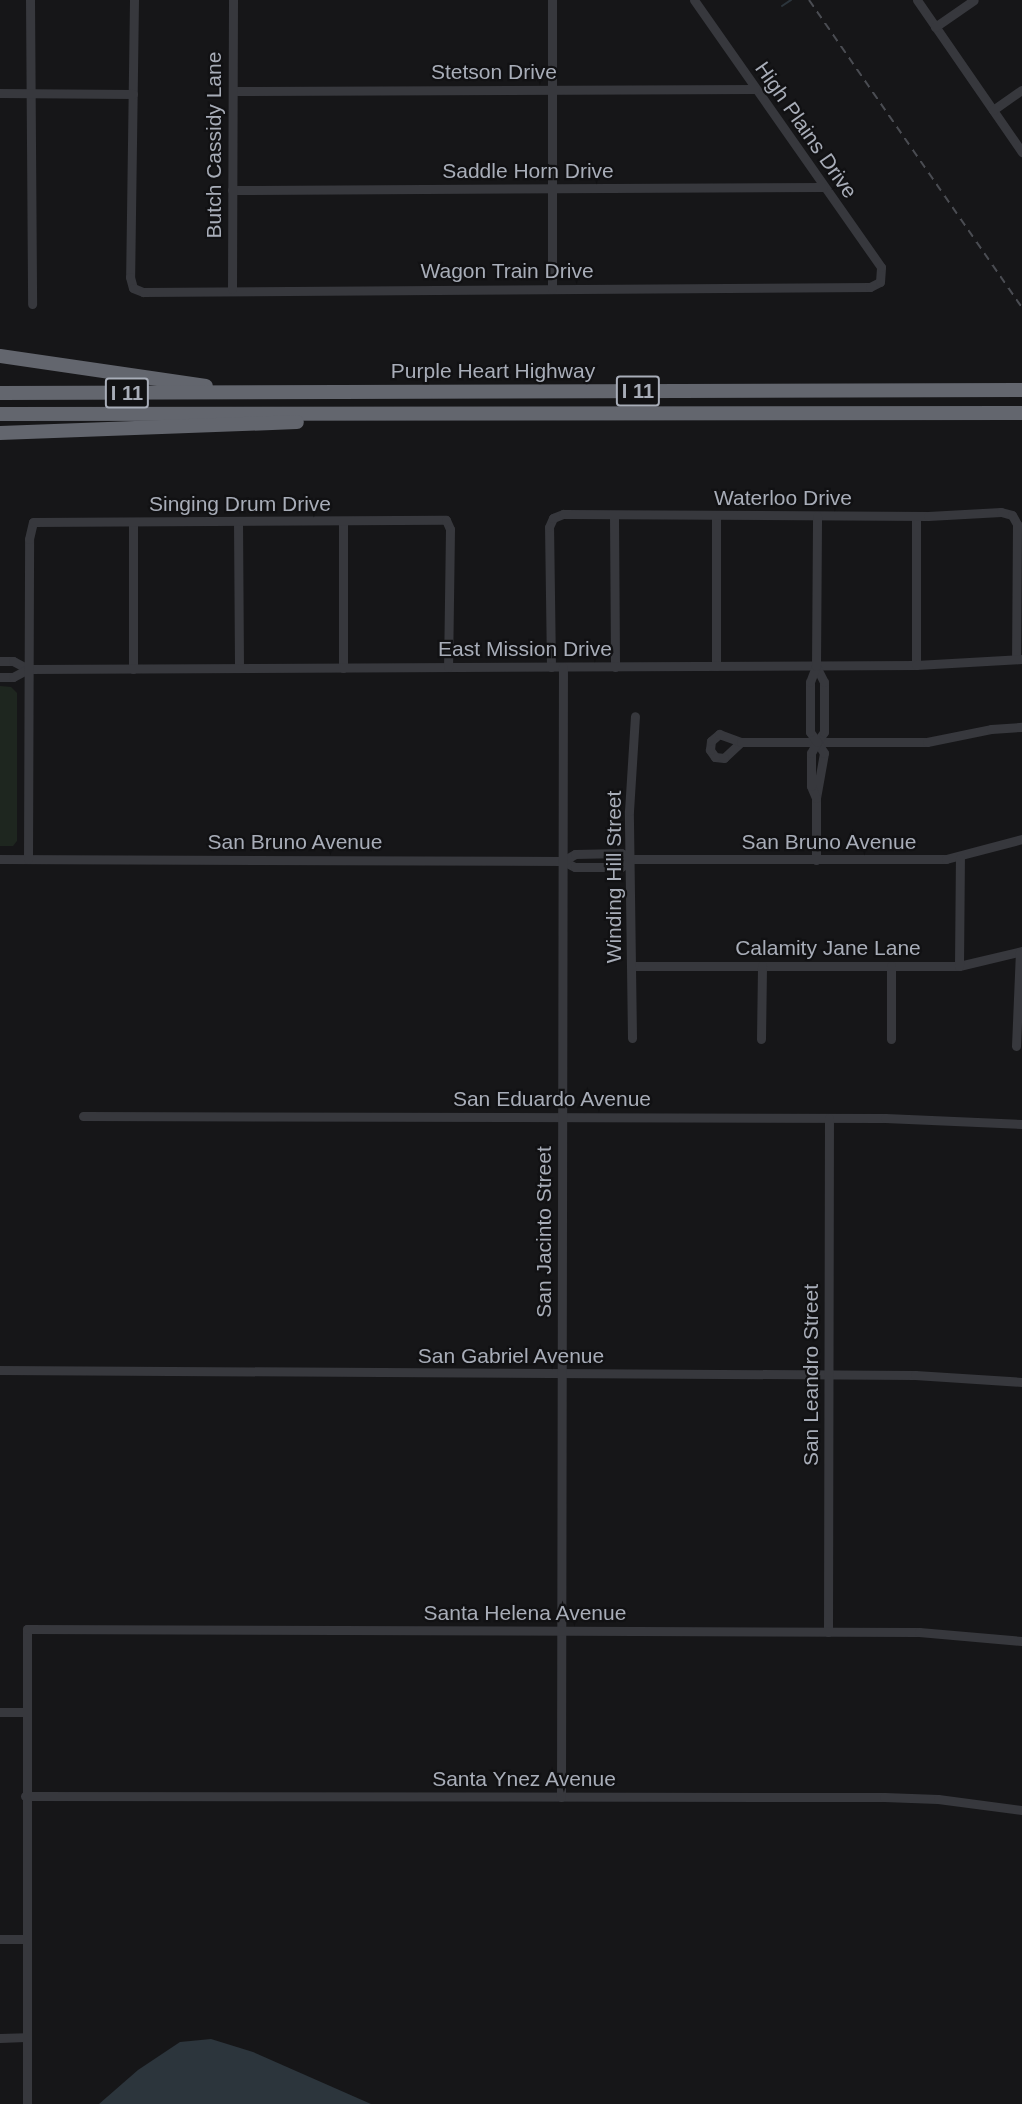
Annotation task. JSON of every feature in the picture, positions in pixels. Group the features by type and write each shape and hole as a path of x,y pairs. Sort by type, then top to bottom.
{"highway":[{"path":"0,356 254,393"},
{"name":"Purple Heart Highway","path":"0,393 1022,390"},
{"name":"Purple Heart Highway","path":"0,414 1022,413"},
{"path":"0,433 261,425 404,414"}],"street":[{"path":"30,0 32,304"},
{"path":"0,93 133,94 134,0"},
{"name":"Butch Cassidy Lane","path":"232,0 232,289"},
{"path":"552,0 552,289"},
{"name":"High Plains Drive","path":"694,0 823,188 881,267 880,282"},
{"path":"917,0 1022,152"},
{"path":"935,27 974,0"},
{"name":"Stetson Drive","path":"233,91 755,89"},
{"path":"993,110 1022,90"},
{"name":"Wagon Train Drive","path":"133,94 130,277 134,288 143,292 232,289 870,287 880,282"},
{"name":"Saddle Horn Drive","path":"232,190 823,188"},
{"name":"Waterloo Drive","path":"550,667 549,527 553,518 563,514 614,517 916,516 1001,512 1012,515 1017,525 1019,659"},
{"path":"716,516 717,666"},
{"path":"817,516 816,666 810,682 810,722 817,742"},
{"path":"916,516 916,665"},
{"path":"614,517 615,667"},
{"name":"Singing Drum Drive","path":"28,669 29,539 33,522 446,520 450,529 448,667"},
{"path":"343,521 343,668"},
{"path":"238,522 238,668"},
{"path":"133,523 134,669"},
{"name":"East Mission Drive","path":"0,661 12,661 28,669 134,669 916,665 1019,659"},
{"name":"San Jacinto Street","path":"561,1797 563,667"},
{"path":"28,669 28,860"},
{"name":"East Mission Drive","path":"0,677 13,677 28,669"},
{"name":"Winding Hill Street","path":"632,1038 632,860 629,811 635,716"},
{"path":"741,742 927,742 991,729 1022,727"},
{"path":"816,860 816,798 810,753 817,742"},
{"name":"San Bruno Avenue","path":"0,859 563,861 575,867 621,867 632,860 960,858 1022,839"},
{"name":"San Bruno Avenue","path":"563,861 575,854 621,853 632,860"},
{"path":"959,966 960,858"},
{"path":"1017,1046 1021,952"},
{"name":"Calamity Jane Lane","path":"632,966 959,966 1021,952"},
{"path":"761,1039 762,966"},
{"path":"891,966 891,1040"},
{"name":"San Eduardo Avenue","path":"82,1116 830,1118 1022,1124"},
{"name":"San Leandro Street","path":"828,1632 830,1118"},
{"name":"San Gabriel Avenue","path":"0,1370 829,1374 1022,1382"},
{"name":"Santa Helena Avenue","path":"26,1712 27,1629 940,1633 1022,1641"},
{"path":"0,1712 26,1712 25,2037 27,2104"},
{"name":"Santa Ynez Avenue","path":"25,1796 914,1798 1022,1810"},
{"path":"0,1939 25,1939"},
{"path":"0,2038 25,2037"}],"shaded area":[{"path":"0,686 11,687 17,693 17,841 13,846 0,846"},
{"path":"211,2039 253,2052 371,2104 99,2104 138,2070 180,2042"}],"waterway":[{"path":"782,6 791,0"}],"railway":[{"path":"809,0 1022,308"}]}
